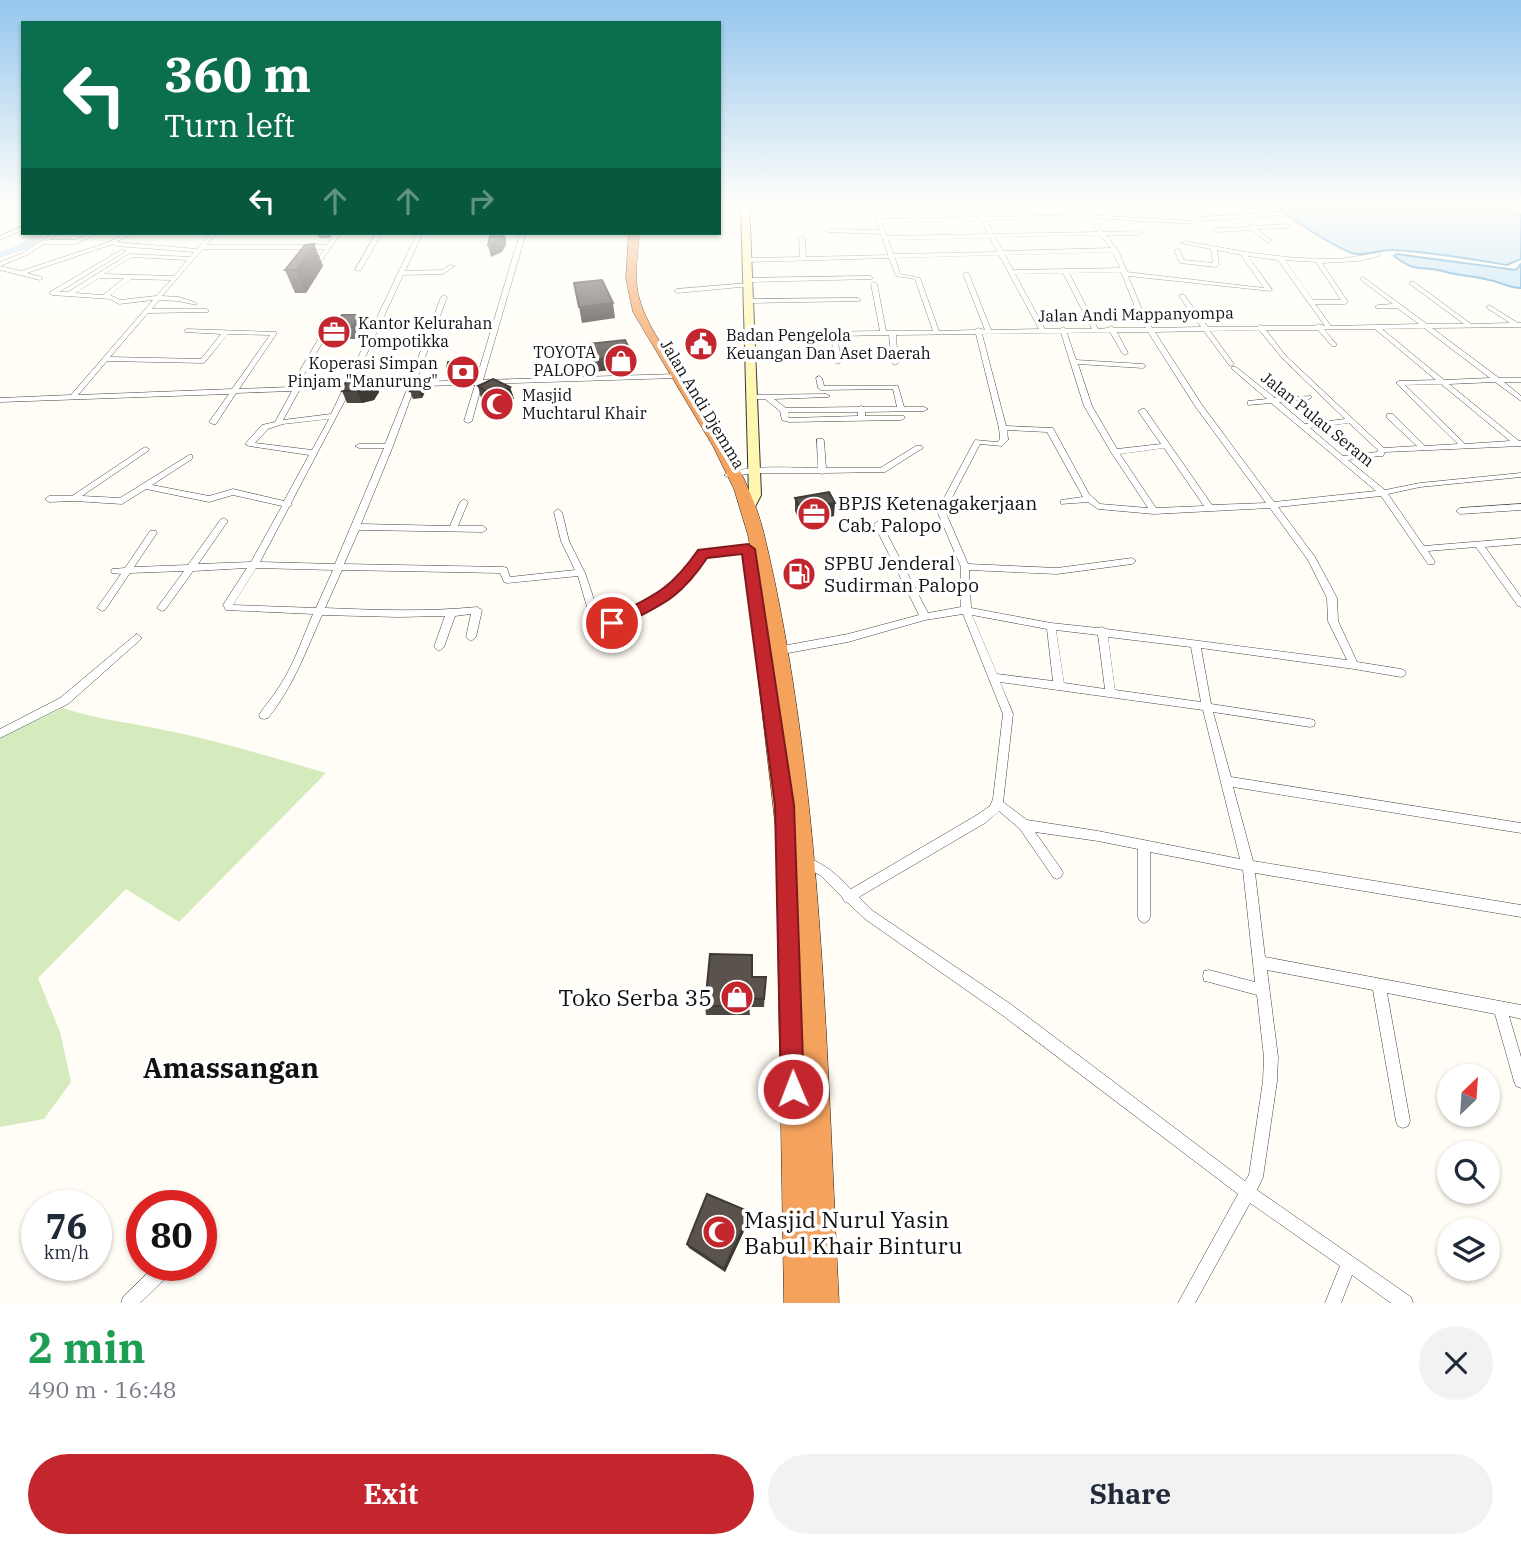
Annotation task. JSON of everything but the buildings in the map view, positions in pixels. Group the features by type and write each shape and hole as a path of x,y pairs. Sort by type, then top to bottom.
{"highway":[{"name":"Jalan Andi Djemma","path":"630,264 628,295 644,335 731,475 745,509"},
{"path":"745,509 748,549 793,831"},
{"path":"745,509 777,651 793,831 824,1303"},
{"path":"795,859 799,1303"}],"street":[{"path":"21,273 49,264"},
{"path":"102,264 52,292 112,297 119,302 156,298 179,299 195,304"},
{"path":"69,294 117,264"},
{"path":"74,396 188,264"},
{"path":"358,270 362,264"},
{"path":"406,264 334,416 288,505 228,605 229,608 398,614 478,610 471,637"},
{"path":"468,421 514,264"},
{"path":"745,509 755,495 750,397 748,264"},
{"path":"894,264 898,275 918,278 936,331"},
{"path":"1008,264 1042,329"},
{"path":"1121,264 1149,328 1216,431 1312,559 1326,585 1333,604 1333,621 1354,665"},
{"path":"1193,264 1217,268 1216,264"},
{"path":"1013,272 1125,272 1269,290 1251,264"},
{"path":"1284,264 1328,326"},
{"path":"1311,302 1345,302 1320,264"},
{"path":"0,266 40,278"},
{"path":"401,273 440,273 452,266"},
{"path":"1066,271 1095,329"},
{"path":"966,274 988,330"},
{"path":"98,276 176,278"},
{"path":"105,296 129,277"},
{"path":"1363,279 1521,399"},
{"path":"677,291 749,282 872,281 895,363"},
{"path":"1412,283 1469,324"},
{"name":"Jalan Pulau Seram","path":"1182,296 1233,366 1344,457 1383,493 1431,562"},
{"path":"264,715 290,680 340,566 414,384 444,297"},
{"path":"750,301 859,300"},
{"path":"1378,307 1399,306"},
{"path":"1489,307 1519,326"},
{"path":"146,311 206,311"},
{"name":"Jalan Andi Mappanyompa","path":"751,335 1111,328 1469,324 1519,326"},
{"path":"1318,326 1334,345"},
{"path":"1375,326 1519,444"},
{"path":"1260,327 1284,357 1382,450"},
{"path":"1111,328 1125,354"},
{"path":"1063,329 1076,362 1088,406 1154,510"},
{"path":"848,897 981,819 998,804 1008,721 1006,707 966,610 965,567 941,508 978,442 1002,443 1003,428 978,330"},
{"path":"187,331 274,333 213,422"},
{"path":"108,359 203,361 226,332"},
{"path":"834,334 838,362"},
{"path":"278,423 322,338"},
{"path":"1076,362 1143,366"},
{"path":"0,400 672,377"},
{"path":"819,378 821,388 895,387 901,408"},
{"path":"1462,444 1398,384 1408,381 1521,380"},
{"path":"750,397 826,396"},
{"path":"767,397 784,410 788,420 901,418"},
{"path":"1251,403 1308,397"},
{"path":"861,408 862,418"},
{"path":"784,410 924,409"},
{"path":"1142,411 1210,509"},
{"path":"314,453 249,444 265,427 334,416"},
{"path":"1390,416 1422,447"},
{"path":"1305,426 1352,420"},
{"path":"1003,428 1050,430 1088,499 1098,506 1154,510 1274,505 1383,493 1420,485 1521,475"},
{"path":"820,441 822,472"},
{"path":"1344,457 1380,454 1382,450 1462,444 1519,444"},
{"path":"359,446 389,446"},
{"path":"1115,452 1166,446"},
{"path":"731,475 753,471 883,470 919,448"},
{"path":"74,498 145,449"},
{"path":"48,499 119,502 189,457"},
{"path":"146,486 209,499 233,492 288,505"},
{"path":"1064,502 1088,499"},
{"path":"453,528 464,502"},
{"path":"1461,511 1521,507"},
{"path":"558,512 565,541 581,573 597,624 603,627 669,594 687,577 703,554 748,549"},
{"path":"162,608 224,521"},
{"path":"878,523 925,617"},
{"path":"356,527 484,529"},
{"path":"102,608 153,533"},
{"path":"1422,549 1521,541"},
{"path":"1478,544 1521,604"},
{"path":"965,567 1057,571 1132,561"},
{"path":"115,571 254,565 340,566 504,570 508,580 581,573"},
{"path":"777,651 848,638 925,617 966,610 1052,626 1102,630 1401,673"},
{"path":"439,647 451,613"},
{"path":"1052,626 1059,685"},
{"path":"1102,630 1110,692"},
{"path":"0,734 64,701 137,638"},
{"path":"1186,1303 1258,1170 1270,1081 1264,990 1248,866 1207,707 1195,644"},
{"path":"994,677 1310,723"},
{"path":"1225,781 1521,828"},
{"path":"998,804 1024,825 1057,873"},
{"path":"1024,825 1098,836 1248,866 1521,911"},
{"path":"1144,846 1144,917"},
{"path":"795,859 824,871 869,915 1092,1072 1246,1191 1405,1303"},
{"path":"1260,962 1521,1012"},
{"path":"1209,976 1264,990"},
{"path":"1379,985 1403,1121"},
{"path":"1500,1008 1521,1081"},
{"path":"1333,1303 1349,1263"},
{"path":"129,1303 151,1281"}],"green space":[{"path":"63,708 89,716 209,740 326,773 179,922 126,889 38,978 60,1032 71,1082 44,1119 0,1127 0,738"}],"water":[{"path":"1406,264 1470,264 1516,270 1521,264 1521,288 1493,281"}],"place":[{"name":"Kantor Kelurahan Tompotikka","path":"334,332"},
{"name":"Badan Pengelola Keuangan Dan Aset Daerah","path":"701,344"},
{"name":"TOYOTA PALOPO","path":"621,361"},
{"name":"Koperasi Simpan Pinjam \"Manurung\"","path":"463,372"},
{"name":"Masjid Muchtarul Khair","path":"497,404"},
{"name":"BPJS Ketenagakerjaan Cab. Palopo","path":"814,514"},
{"name":"SPBU Jenderal Sudirman Palopo","path":"799,574"},
{"name":"Toko Serba 35","path":"737,997"},
{"name":"Masjid Nurul Yasin Babul Khair Binturu","path":"719,1232"}],"district":[{"name":"Amassangan","path":"231,1067"}],"route":[{"path":"612,623 669,594 687,577 703,554 748,549 784,805 793,1089"}]}
